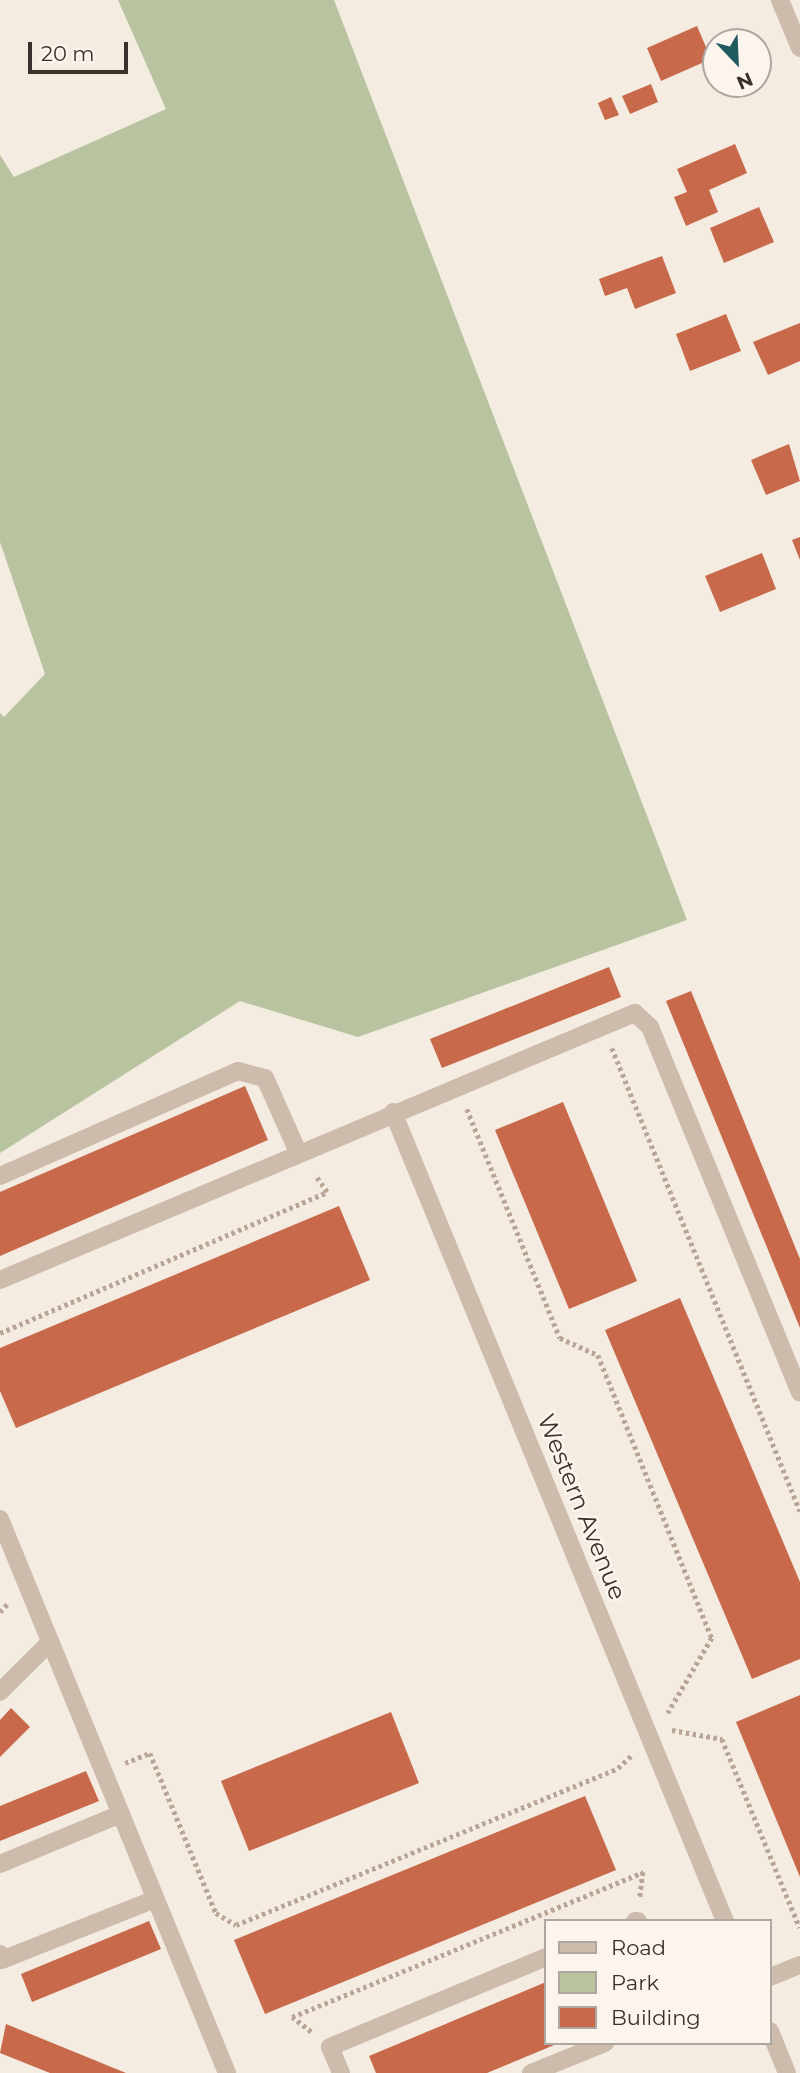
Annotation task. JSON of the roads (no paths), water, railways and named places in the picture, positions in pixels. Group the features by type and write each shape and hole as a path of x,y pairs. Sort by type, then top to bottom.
{"street":[{"path":"780,0 800,48"},
{"path":"0,1280 393,1112 635,1013 650,1027 800,1392"},
{"path":"0,1176 239,1071 265,1078 298,1152"},
{"name":"Western Avenue","path":"393,1112 654,1734 724,1919"},
{"path":"0,1519 227,2073"},
{"path":"0,1692 51,1642"},
{"path":"0,1864 121,1814"},
{"path":"0,1954 2,1960 155,1899"},
{"path":"341,2073 330,2047 544,1958"},
{"path":"772,1977 800,1965"},
{"path":"772,2036 787,2073"},
{"path":"531,2073 600,2045"}]}
